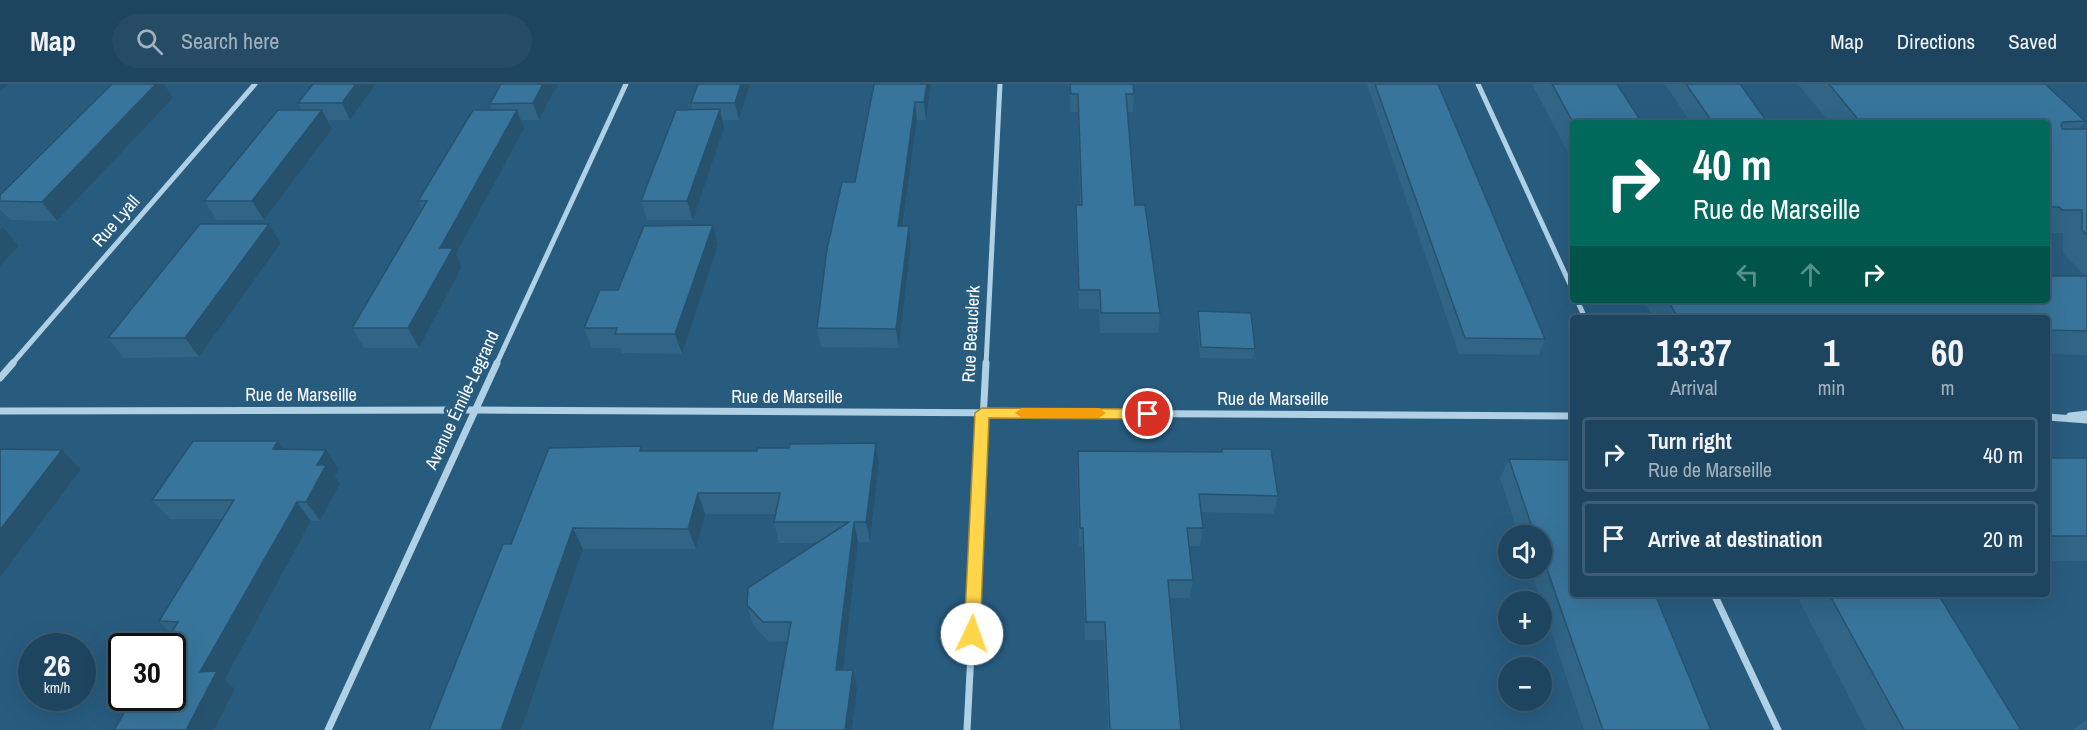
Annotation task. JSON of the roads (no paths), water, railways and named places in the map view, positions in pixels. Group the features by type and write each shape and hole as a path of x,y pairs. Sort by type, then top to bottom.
{"street":[{"name":"Rue Lyall","path":"0,378 255,84"},
{"name":"Avenue Émile-Legrand","path":"328,730 626,84"},
{"name":"Rue Beauclerk","path":"967,730 1000,84"},
{"path":"1478,84 1570,284"},
{"name":"Rue de Marseille","path":"0,411 474,410 1570,416"},
{"path":"2050,417 2087,414"},
{"path":"2056,417 2087,420"},
{"path":"1715,597 1778,730"}]}
